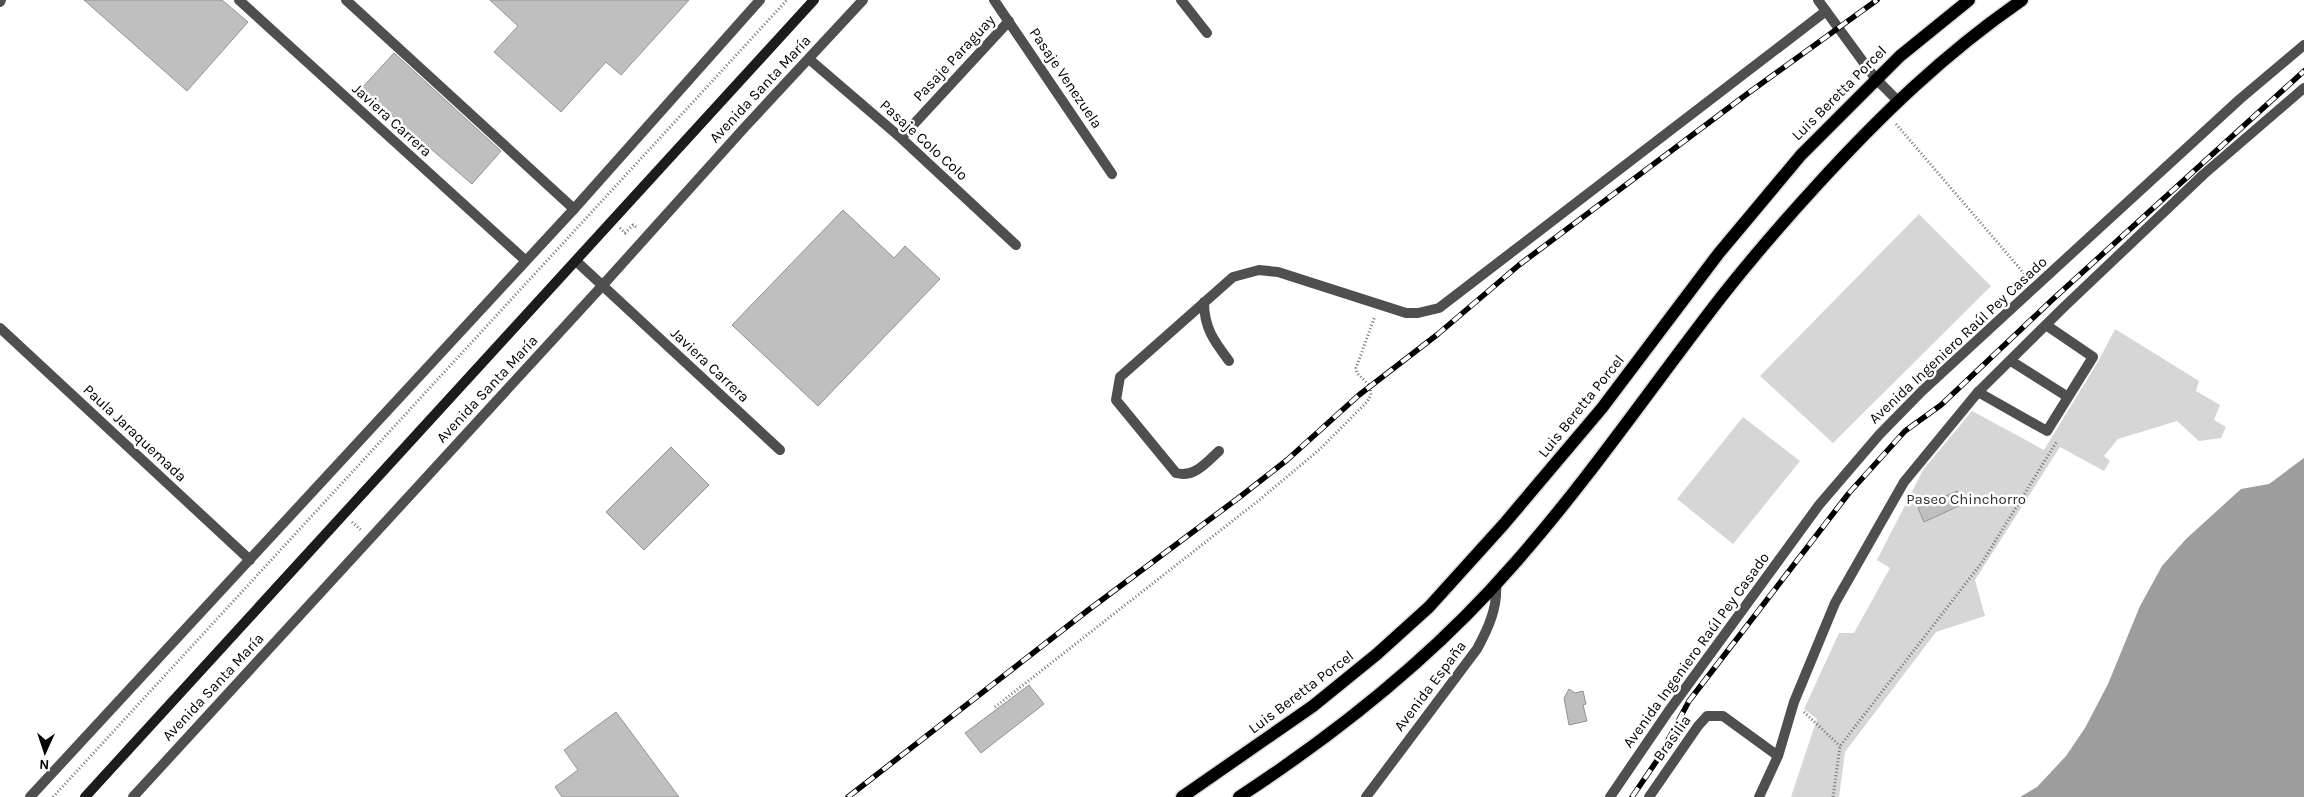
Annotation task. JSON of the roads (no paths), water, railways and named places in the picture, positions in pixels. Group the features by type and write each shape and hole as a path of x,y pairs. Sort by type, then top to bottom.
{"main road":[{"name":"Avenida Santa María","path":"84,797 814,0"},
{"name":"Luis Beretta Porcel","path":"1182,797 1313,706 1377,654 1429,607 1504,524 1602,408 1719,253 1763,198 1801,155 1907,49 1969,0"},
{"path":"1239,797 1340,726 1374,699 1432,648 1496,584 1611,444 1722,296 1763,245 1897,100 1958,47 2022,0"}],"street":[{"name":"Javiera Carrera","path":"239,0 526,261"},
{"path":"346,0 574,209"},
{"path":"30,797 574,209 760,0"},
{"name":"Avenida Santa María","path":"133,797 864,0"},
{"name":"Pasaje Venezuela","path":"994,0 1112,174"},
{"path":"1181,0 1207,33"},
{"path":"1818,0 1876,78 1897,100"},
{"path":"1219,451 1196,471 1186,476 1176,473 1116,400 1120,377 1233,277 1260,270 1278,272 1406,313 1418,313 1439,308 1826,11"},
{"name":"Pasaje Paraguay","path":"901,138 1009,21"},
{"name":"Avenida Ingeniero Raúl Pey Casado","path":"1610,797 1668,712 1819,505 1879,435 1922,391 2035,287 2240,99 2304,45"},
{"name":"Pasaje Colo Colo","path":"809,59 901,138 1016,245"},
{"path":"1759,797 1778,756 1794,702 1835,602 1904,482 1978,392 2046,325 2204,174 2304,88"},
{"name":"Javiera Carrera","path":"576,261 780,450"},
{"path":"1204,302 1204,318 1211,335 1229,362"},
{"path":"1978,392 2047,431 2093,357 2046,325"},
{"name":"Paula Jaraquemada","path":"0,328 250,560"},
{"path":"2011,361 2068,398"},
{"name":"Avenida España","path":"1366,797 1477,649 1487,631 1492,615 1497,593 1496,584"},
{"name":"Brasilia","path":"1649,797 1707,716 1723,716 1778,756"}],"railway":[{"path":"848,797 1087,611 1287,460 1359,395 1438,334 1519,265 1747,94 1877,0"},
{"path":"1632,797 1658,759 1689,701 1849,493 1905,431 1941,405 2052,300 2304,71"}],"park label":[{"name":"Paseo Chinchorro","path":"1966,499"}]}
